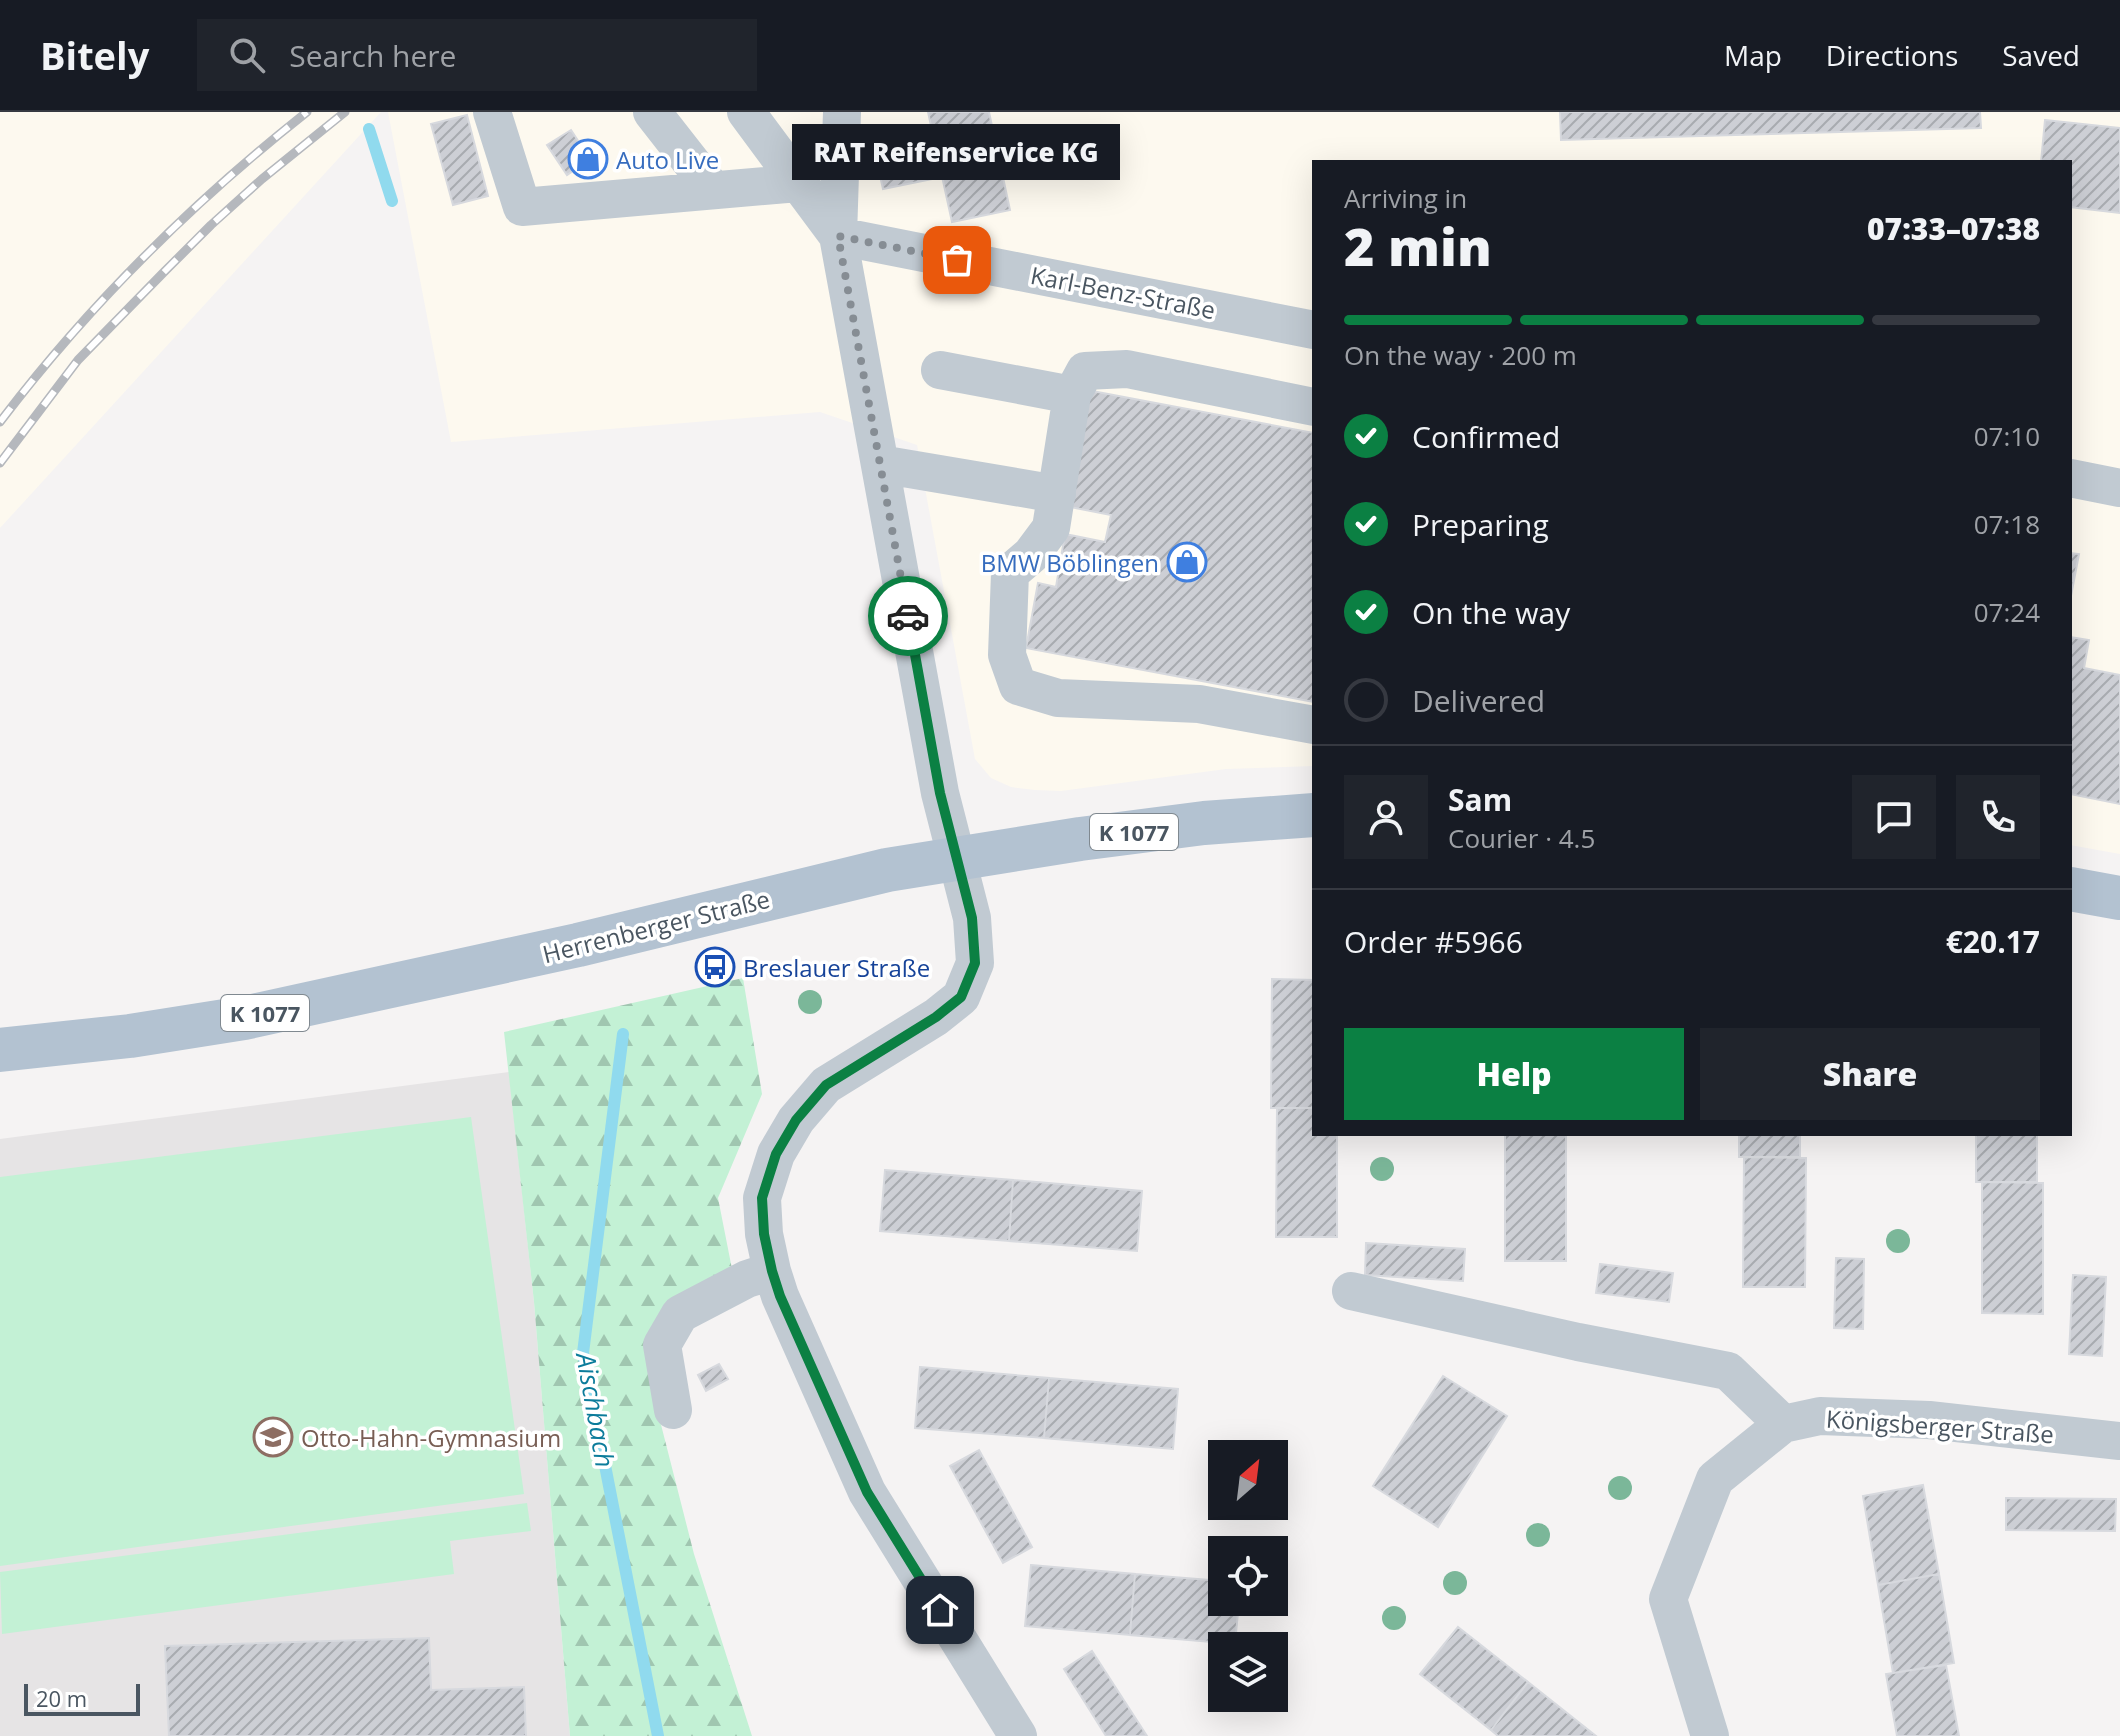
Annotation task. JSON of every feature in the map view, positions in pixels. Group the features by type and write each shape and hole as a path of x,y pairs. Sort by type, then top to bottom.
{"main road":[{"name":"Herrenberger Straße","path":"0,1050 130,1036 244,1018 578,945 834,882 956,859 1204,823 1312,815"},
{"path":"2072,889 2120,898"}],"street":[{"path":"492,112 522,207 798,183"},
{"path":"652,112 713,190"},
{"path":"746,112 838,236"},
{"path":"842,112 838,236 940,793 972,918 975,963 961,997 936,1017 826,1085 796,1120 776,1154 762,1198 764,1234 780,1296 867,1492 1018,1736"},
{"name":"Karl-Benz-Straße","path":"838,236 1312,330"},
{"path":"1312,407 1127,369 1085,371 1072,395 1051,528 1031,555 1010,573 1007,655 1018,686 1058,698 1199,704 1312,725"},
{"path":"940,370 1072,395"},
{"path":"880,464 1057,494"},
{"path":"2072,478 2120,488"},
{"path":"673,1410 662,1345 680,1314 747,1279 772,1271"},
{"path":"1351,1291 1578,1342 1728,1371 1783,1424"},
{"name":"Königsberger Straße","path":"1710,1736 1668,1599 1715,1479 1783,1424 1820,1416 1929,1420 2120,1441"}],"shaded area":[{"path":"0,112 381,112 0,528"},
{"path":"388,112 2120,112 2120,854 2072,845 2072,160 1312,160 1312,766 1226,769 1061,791 1011,787 991,778 975,759 917,445 820,412 451,442"},
{"name":"Otto-Hahn-Gymnasium","path":"509,1072 534,1302 570,1736 0,1736 0,1139"}],"green space":[{"path":"743,978 762,1094 718,1198 732,1269 689,1294 656,1405 694,1554 752,1736 570,1736 534,1302 504,1032"},
{"path":"471,1117 524,1494 0,1566 0,1177"},
{"path":"527,1503 531,1531 450,1541 454,1574 2,1634 0,1572"}],"building":[{"path":"928,112 989,112 1010,210 952,222"},
{"path":"1560,112 1980,112 1981,128 1561,140"},
{"path":"467,115 488,196 453,205 431,124"},
{"path":"2045,120 2120,128 2120,213 2072,207 2072,160 2041,160"},
{"path":"571,130 590,159 567,175 547,145"},
{"path":"932,131 942,177 883,189 873,144"},
{"name":"BMW Böblingen","path":"1087,390 1312,433 1312,702 1026,648 1038,583 1056,587 1065,534 1105,542 1111,515 1065,506"},
{"path":"2072,553 2079,554 2072,591"},
{"path":"2072,637 2089,640 2084,668 2120,675 2120,804 2072,794"},
{"path":"1272,979 1312,980 1312,1108 1271,1108"},
{"path":"1277,1108 1312,1108 1312,1136 1337,1136 1337,1237 1276,1237"},
{"path":"1505,1136 1566,1136 1566,1261 1505,1261"},
{"path":"1739,1136 1800,1136 1800,1157 1739,1157"},
{"path":"1976,1136 2037,1136 2037,1182 1976,1182"},
{"path":"1744,1157 1806,1158 1805,1287 1743,1287"},
{"path":"885,1170 1013,1180 1009,1241 880,1231"},
{"path":"1013,1180 1142,1191 1137,1251 1009,1241"},
{"path":"1982,1182 2043,1183 2043,1314 1982,1313"},
{"path":"1366,1243 1465,1249 1463,1281 1365,1275"},
{"path":"1836,1258 1864,1259 1863,1329 1834,1328"},
{"path":"1600,1264 1673,1273 1669,1302 1596,1293"},
{"path":"2073,1275 2106,1277 2102,1356 2069,1354"},
{"path":"719,1364 728,1379 706,1391 698,1375"},
{"path":"920,1367 1049,1378 1044,1438 915,1428"},
{"path":"1443,1376 1507,1416 1438,1527 1373,1486"},
{"path":"1049,1378 1178,1389 1173,1449 1044,1438"},
{"path":"979,1450 1032,1547 1003,1563 950,1466"},
{"path":"1923,1485 1939,1574 1878,1585 1863,1496"},
{"path":"2006,1498 2116,1499 2115,1531 2006,1530"},
{"path":"1031,1565 1135,1574 1130,1635 1025,1626"},
{"path":"1135,1574 1208,1580 1208,1616 1238,1616 1236,1632 1208,1632 1208,1642 1130,1635"},
{"path":"1939,1574 1954,1663 1893,1673 1878,1585"},
{"path":"1458,1627 1528,1682 1491,1730 1420,1674"},
{"path":"429,1638 431,1690 524,1687 526,1736 169,1736 165,1646"},
{"path":"1092,1651 1147,1736 1106,1736 1064,1669"},
{"path":"1946,1665 1959,1736 1897,1736 1886,1674"},
{"path":"1528,1682 1596,1736 1498,1736 1491,1730"}],"waterway":[{"name":"Aischbach","path":"369,129 392,201"},
{"name":"Aischbach","path":"623,1034 583,1353 658,1736"}],"railway":[{"path":"0,422 69,337 144,257 223,182 307,112"},
{"path":"0,463 78,360 164,272 262,179 345,112"}],"way so far":[{"path":"908,616 838,236 957,260"}],"place":[{"name":"Auto Live","path":"588,159"},
{"name":"RAT Reifenservice KG","path":"957,260"},
{"name":"BMW Böblingen","path":"1187,562"},
{"name":"Breslauer Straße","path":"715,967"},
{"name":"Otto-Hahn-Gymnasium","path":"273,1437"}],"route":[{"path":"908,616 940,793 972,918 975,963 961,997 936,1017 826,1085 796,1120 776,1154 762,1198 764,1234 780,1296 867,1492 940,1610"}]}
